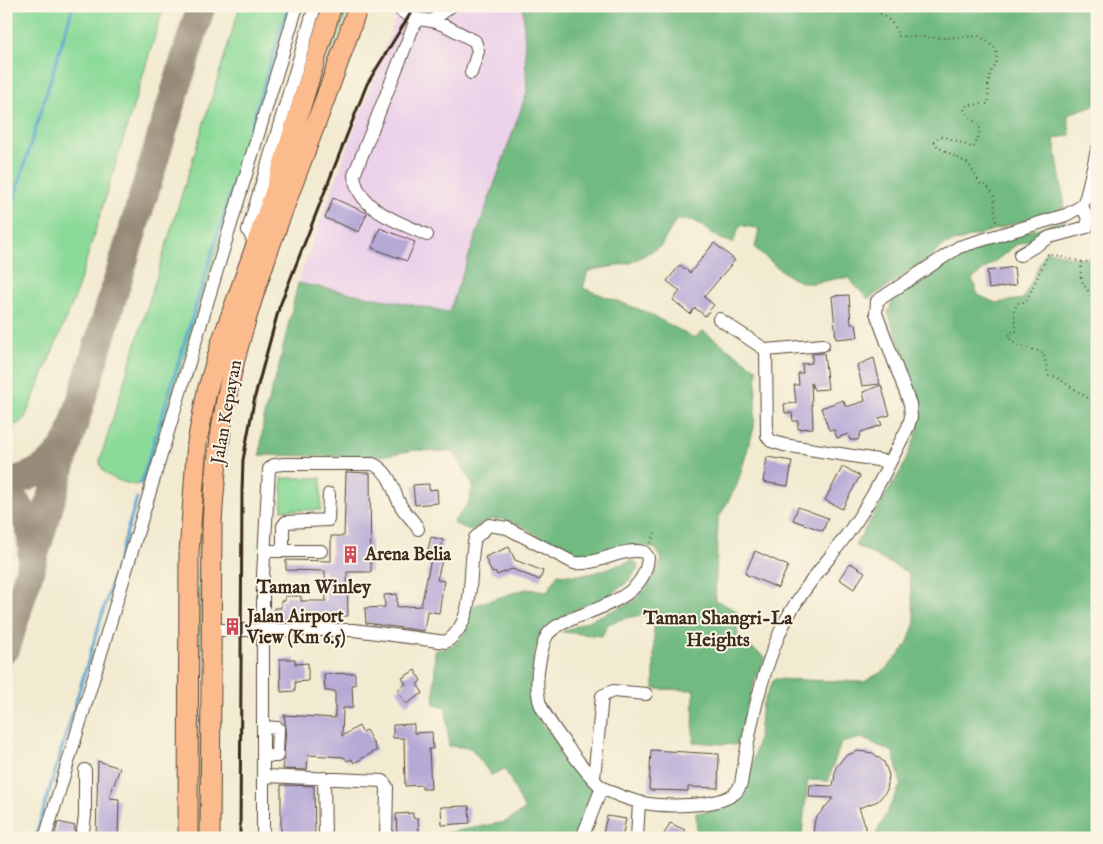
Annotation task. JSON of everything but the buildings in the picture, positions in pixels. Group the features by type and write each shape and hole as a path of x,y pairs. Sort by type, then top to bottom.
{"highway":[{"name":"Jalan Kepayan","path":"188,838 189,553 193,476 207,391 255,244 283,169 332,6"},
{"path":"332,78 373,6"},
{"name":"Jalan Kepayan","path":"210,838 213,503 215,474 228,387 258,286 358,10"}],"street":[{"path":"45,838 297,6"},
{"path":"255,244 248,230 315,6"},
{"path":"396,6 407,16 416,20 432,21 475,41 478,52 471,73"},
{"path":"432,21 452,6"},
{"path":"416,20 354,175 364,198 372,209 427,235"},
{"path":"212,630 354,630 446,642 462,628 466,614 475,538 490,526 507,528 574,563 583,564 631,552 644,552 648,557 647,568 642,579 631,592 557,626 549,633 540,659 536,685 539,703 544,714 565,743 598,782 638,802 696,804 727,798 737,793 741,784 752,716 763,677 782,628 806,586 848,532 890,462 911,417 906,389 876,313 877,301 908,282 947,252 998,234 1066,215 1082,206 1086,197 1097,150"},
{"path":"1020,254 1050,237 1086,227 1088,219 1082,206"},
{"path":"719,319 766,350 823,345"},
{"path":"766,350 766,430 771,441 784,445 890,462"},
{"path":"263,838 264,551 269,469 274,465 374,464 383,468 394,488 400,505 414,520 418,529"},
{"path":"283,551 283,526 286,522 328,520 329,494"},
{"path":"264,551 321,552"},
{"path":"582,838 598,782 602,696 613,691 646,694"},
{"path":"82,838 85,816 85,770"},
{"path":"264,776 376,779 386,783 386,838"},
{"path":"324,778 325,838"},
{"path":"637,838 638,802"}],"path":[{"path":"867,6 884,16 896,27 898,36 944,38 980,36 996,49 998,61 988,80 990,93 988,104 968,105 964,109 969,117 980,125 979,136 973,148 940,136 934,142 938,147 968,164 981,185 986,185 994,195 998,234"},
{"path":"1097,261 1083,262 1048,254 1026,302 1017,303 1014,311 1016,332 1010,332 1009,338 1015,344 1044,353 1048,375 1056,377 1097,404"},
{"path":"1083,262 1080,278 1086,290 1097,298"}],"shaded area":[{"path":"400,6 523,6 527,92 449,313 298,283"}],"green space":[{"path":"6,6 164,6 75,297 24,420 6,431"},
{"path":"240,6 292,6 146,481 135,485 108,475 101,466 100,460"},
{"path":"343,6 349,6 311,113"},
{"path":"523,6 1097,6 1097,104 1068,114 1070,135 1054,139 1065,208 944,245 922,264 868,299 848,278 806,283 792,278 755,248 759,229 740,225 733,243 721,239 693,220 676,220 661,246 630,263 588,271 583,288 646,312 694,338 703,331 757,369 754,428 737,485 718,519 715,600 737,611 738,639 765,657 755,680 736,745 693,742 694,690 654,689 654,616 631,617 608,624 602,636 562,632 633,602 648,586 662,560 656,549 634,546 603,553 581,555 557,548 521,526 509,521 497,519 485,522 472,531 453,523 469,502 473,485 454,452 415,450 375,457 260,455 264,415 278,370 298,283 449,312 527,92"},
{"path":"1097,180 1097,249 1090,207"},
{"path":"1065,220 1067,228 1016,245 972,279 978,295 996,303 1023,299 1046,251 1082,259 1097,257 1097,838 874,838 901,784 893,752 861,738 841,743 828,781 808,780 802,832 805,838 697,838 696,813 724,808 741,799 749,781 759,734 762,705 774,679 864,682 885,670 907,645 915,622 909,573 855,545 902,469 917,433 920,411 915,388 888,313 893,300 929,276 950,258 964,251"},
{"path":"222,373 206,469 201,548 202,838 198,838 198,582 200,511 207,442 213,407"},
{"path":"282,478 321,478 321,510 282,510"},
{"path":"633,561 637,563 638,568 625,584 609,595 560,618 546,630 537,647 532,671 531,690 535,713 594,787 575,838 440,838 440,834 505,822 525,810 505,769 491,775 471,748 449,746 446,707 434,704 435,650 444,649 458,642 466,630 472,606 526,589 548,591 558,574 589,574"}],"waterway":[{"path":"6,225 73,6"},
{"path":"141,484 288,6"},
{"path":"35,838 137,498"}],"taxiway":[{"path":"6,648 201,6"},
{"path":"6,482 24,478 48,465 65,445"},
{"path":"6,492 23,512 31,536 32,554"}],"railway":[{"path":"240,838 243,460 255,396 279,308 367,84 415,6"}],"place":[{"name":"Arena Belia","path":"351,554"},
{"name":"Jalan Airport View (Km 6.5)","path":"233,626"}],"district":[{"name":"Taman Winley","path":"314,586"},
{"name":"Taman Shangri-La Heights","path":"718,628"}]}
